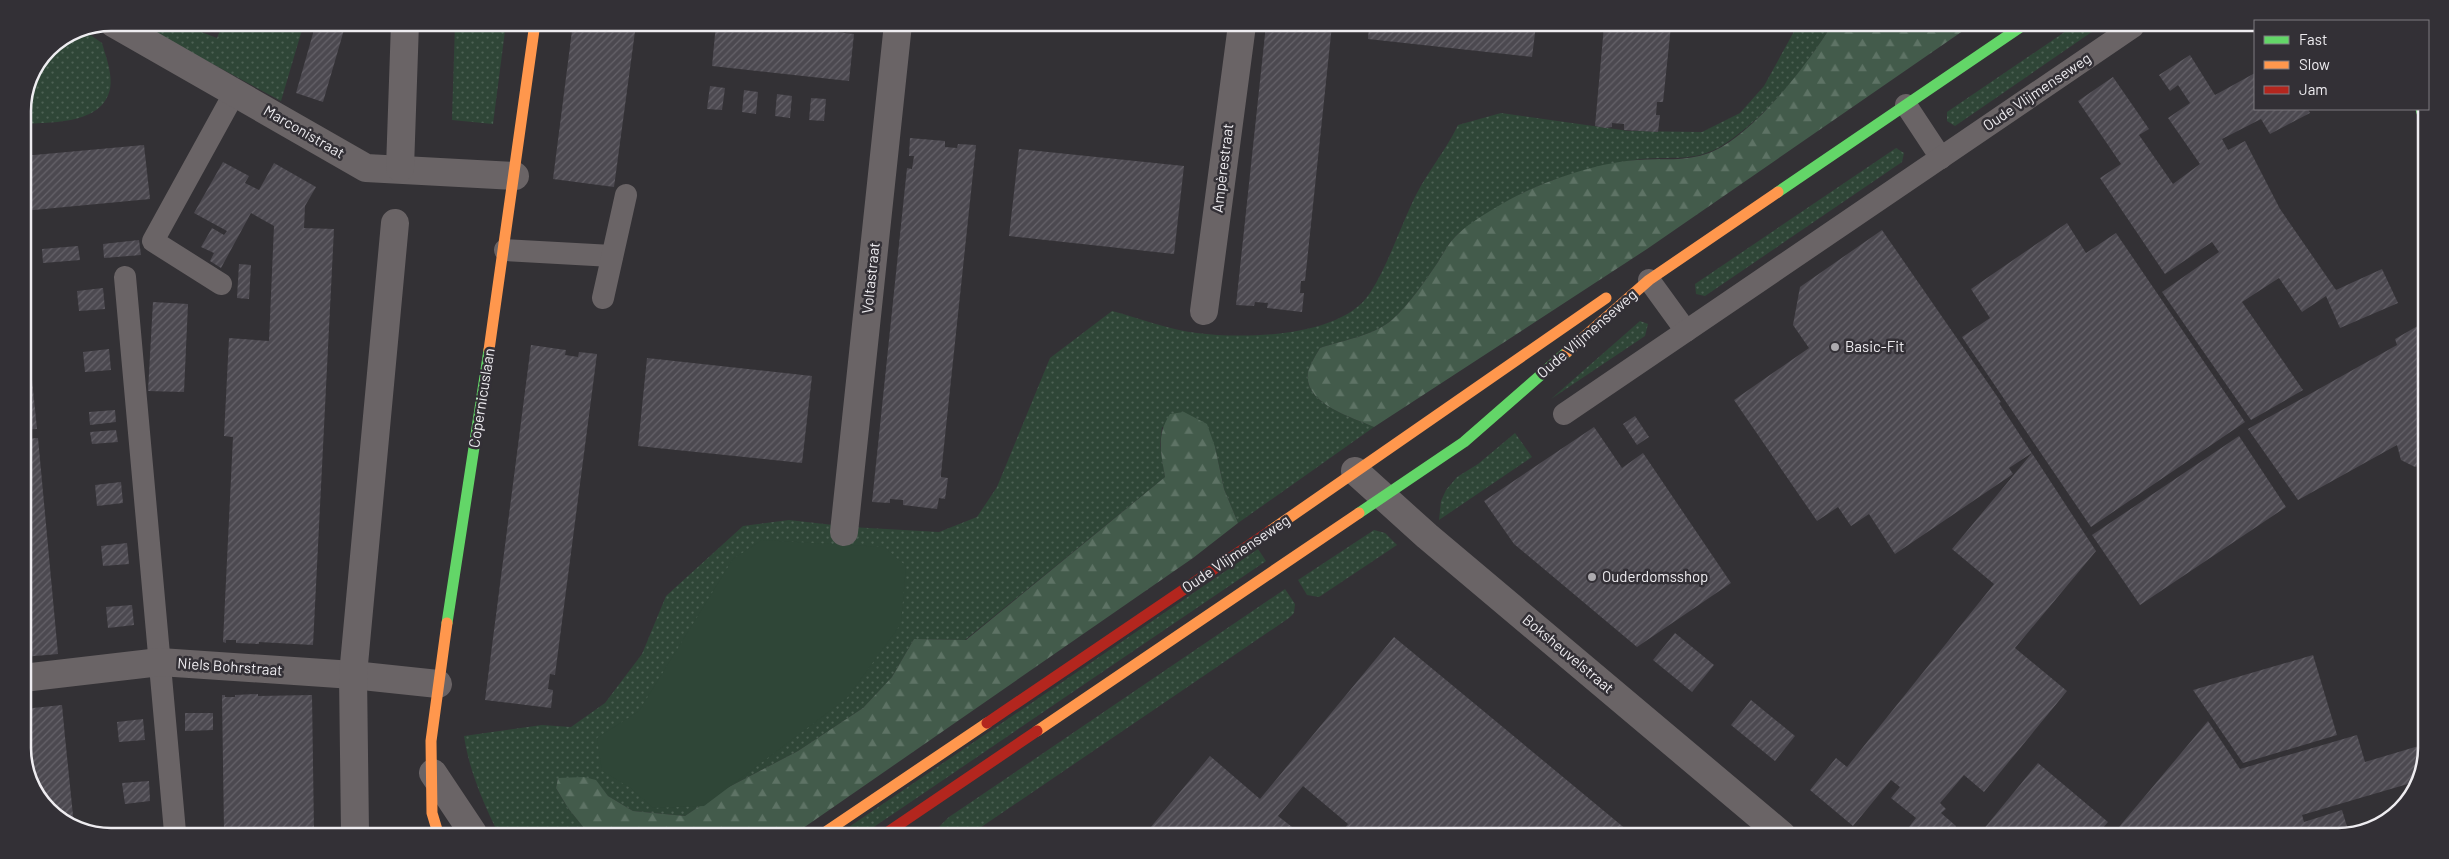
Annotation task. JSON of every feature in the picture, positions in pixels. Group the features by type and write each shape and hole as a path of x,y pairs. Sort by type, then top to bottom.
{"street":[{"name":"Marconistraat","path":"129,31 366,168 400,168 515,176"},
{"path":"400,168 405,31"},
{"name":"Copernicuslaan","path":"437,828 432,812 433,773 431,741 438,684 505,250 535,31"},
{"name":"Voltastraat","path":"844,532 897,31"},
{"name":"Ampèrestraat","path":"1204,311 1241,31"},
{"name":"Oude Vlijmenseweg","path":"894,828 1464,442 1649,280 2015,31"},
{"path":"355,828 353,675 395,223"},
{"name":"Oude Vlijmenseweg","path":"831,828 1608,296 1649,280"},
{"name":"Boksheuvelstraat","path":"1355,471 1382,496 1774,828"},
{"name":"Niels Bohrstraat","path":"31,677 160,662 353,675 438,684"},
{"path":"433,773 470,828"}],"lane":[{"name":"Oude Vlijmenseweg","path":"1564,414 2127,31"},
{"path":"221,284 153,241 235,92"},
{"path":"1906,105 1941,158"},
{"path":"602,298 626,195"},
{"path":"505,250 612,256"},
{"path":"125,277 175,828"},
{"name":"Oude Vlijmenseweg","path":"1649,280 1686,331"}],"green space":[{"path":"152,31 199,31 217,38 220,31 302,31 281,101"},
{"path":"455,31 505,31 493,124 452,120"},
{"path":"1794,31 1828,31 1799,73 1774,102 1747,128 1732,139 1707,153 1695,156 1648,158 1578,172 1519,195 1477,220 1455,237 1417,292 1393,319 1368,334 1320,348 1308,372 1308,383 1313,393 1331,408 1374,427 1238,523 1224,489 1215,447 1162,427 1160,445 1165,477 965,640 914,639 892,677 863,708 798,751 725,789 685,816 633,811 608,796 595,780 558,778 556,788 568,808 584,828 496,828 477,786 464,736 542,725 571,727 605,703 642,654 666,596 743,526 789,520 851,527 939,532 977,517 997,487 1050,358 1112,311 1176,329 1197,333 1240,336 1290,332 1315,327 1337,319 1356,308 1377,282 1417,193 1458,125 1501,113 1629,131 1702,132 1740,113 1764,86"},
{"path":"1828,31 1963,31 1647,249 1374,427 1331,408 1313,393 1308,383 1308,372 1320,348 1368,334 1393,319 1417,292 1452,240 1474,221 1509,200 1563,176 1602,165 1621,162 1691,158 1709,153 1725,145 1743,132 1777,98"},
{"path":"2066,31 2093,31 1955,126 1947,121 1947,112"},
{"path":"90,34 102,43 109,66 110,89 105,101 97,109 86,115 61,122 31,124 33,95 37,80 55,55 80,37"},
{"path":"1896,148 1904,153 1902,162 1705,296 1696,294 1695,284"},
{"path":"1640,321 1648,324 1645,336 1551,399"},
{"path":"1184,412 1207,424 1215,447 1224,489 1238,523 1193,558 803,828 584,828 568,808 556,788 558,778 584,777 596,780 608,796 633,811 685,816 725,789 798,751 863,708 892,677 914,639 966,640 1165,477 1161,437 1170,414"},
{"path":"1515,433 1532,457 1439,520 1441,501 1446,490 1457,477 1478,464"},
{"path":"1374,530 1385,533 1397,545 1319,597 1307,595 1298,580"},
{"path":"762,540 884,547 906,566 901,624 847,698 704,806 653,808 632,789 602,771 597,738 639,711 733,559"},
{"path":"1258,549 1266,561 872,828 847,828"},
{"path":"1285,589 1295,604 1294,613 1289,618 980,828 938,828 949,817"}],"building":[{"path":"314,31 344,31 323,102 296,93"},
{"path":"572,31 635,31 614,187 553,179"},
{"path":"715,31 826,31 854,34 849,81 712,66"},
{"path":"1265,31 1331,31 1305,281 1301,281 1300,293 1304,293 1302,312 1267,308 1268,303 1255,302 1254,306 1236,305"},
{"path":"1369,31 1535,31 1532,57 1368,39"},
{"path":"1604,31 1670,31 1663,102 1657,102 1656,115 1660,115 1658,132 1624,130 1624,124 1612,123 1612,127 1605,128 1595,126"},
{"path":"2190,55 2215,95 2254,74 2254,110 2308,110 2310,113 2270,134 2261,119 2222,139 2228,150 2245,141 2280,209 2336,290 2382,269 2398,303 2340,328 2326,296 2302,312 2279,278 2242,302 2303,390 2251,420 2162,292 2219,252 2212,242 2165,274 2100,178 2121,164 2078,101 2113,77 2149,129 2139,135 2173,184 2200,164 2168,118 2190,103 2178,85 2170,91 2159,75"},
{"path":"710,86 725,88 722,110 707,109"},
{"path":"744,90 758,92 756,114 742,112"},
{"path":"777,94 792,96 790,118 775,116"},
{"path":"811,98 826,99 824,121 809,120"},
{"path":"910,138 945,141 945,147 957,148 958,144 976,145 941,474 941,477 948,478 945,499 939,498 937,509 903,505 903,500 890,499 890,503 872,502 907,168 912,169 914,156 909,156"},
{"path":"144,145 150,199 31,210 31,155"},
{"path":"1019,149 1184,166 1174,254 1009,236"},
{"path":"223,162 249,176 245,183 259,190 274,163 316,187 305,206 304,228 334,229 313,645 259,642 259,644 236,643 236,640 226,640 226,643 223,642 233,437 224,436 229,338 269,341 274,226 251,213 221,268 210,261 214,253 201,247 212,228 224,235 227,231 194,213"},
{"path":"2067,223 2086,253 2116,233 2245,422 2091,527 1962,337 1990,318 1971,289"},
{"path":"1882,230 2001,402 1999,403 2032,453 2009,468 2013,474 1895,554 1869,514 1851,526 1838,507 1817,521 1734,400 1809,348 1793,325 1800,287"},
{"path":"139,240 141,255 104,258 103,244"},
{"path":"78,246 80,260 43,263 42,249"},
{"path":"239,264 251,265 249,299 237,298"},
{"path":"103,288 105,309 79,311 77,291"},
{"path":"153,302 188,304 184,392 148,391"},
{"path":"2418,326 2418,466 2415,467 2401,460 2397,445 2298,500 2248,429 2397,345 2395,339"},
{"path":"531,345 566,350 565,355 578,357 579,352 597,354 555,675 550,674 548,689 553,690 551,708 485,700"},
{"path":"109,349 111,370 85,372 83,352"},
{"path":"647,358 812,376 802,463 638,446"},
{"path":"31,370 37,429 31,429"},
{"path":"115,410 116,422 90,425 89,412"},
{"path":"1635,416 1649,437 1637,445 1623,424"},
{"path":"1594,427 1622,468 1643,453 1731,583 1637,647 1514,544 1484,501"},
{"path":"116,430 118,442 92,444 90,432"},
{"path":"2239,436 2286,507 2140,605 2092,535"},
{"path":"31,438 38,438 58,654 31,656"},
{"path":"2032,453 2096,551 2015,648 2067,691 1984,792 1964,775 1940,803 1946,809 1941,813 1956,826 1954,828 1908,828 1916,818 1891,798 1900,787 1891,780 1853,826 1810,790 1836,758 1847,767 1994,584 1952,549"},
{"path":"121,482 123,503 97,506 95,485"},
{"path":"127,543 129,564 103,566 101,546"},
{"path":"132,605 134,625 108,628 106,607"},
{"path":"1675,633 1714,665 1692,692 1653,660"},
{"path":"1394,637 1625,828 1345,828 1348,824 1303,786 1278,816 1293,828 1150,828 1210,756 1260,799"},
{"path":"2313,655 2337,735 2243,763 2193,690"},
{"path":"222,695 225,695 225,697 235,697 235,695 312,695 314,828 224,828"},
{"path":"1751,700 1795,736 1775,761 1731,725"},
{"path":"62,705 73,818 48,797 37,779 31,753 31,708"},
{"path":"185,713 213,713 213,730 185,731"},
{"path":"143,719 145,740 119,742 117,722"},
{"path":"2208,721 2240,769 2357,735 2365,762 2418,746 2414,774 2409,784 2302,815 2304,822 2342,810 2347,827 2119,827"},
{"path":"2038,763 2108,822 2103,828 1985,828"},
{"path":"149,781 150,801 125,804 122,783"}],"traffic: fast":[{"path":"1778,192 2015,31"},
{"path":"447,623 489,350"},
{"path":"1359,513 1464,442 1567,352"}],"traffic: slow":[{"path":"489,350 534,31"},
{"path":"1567,352 1649,280 1778,192"},
{"path":"1270,531 1606,298"},
{"path":"1037,731 1359,513"},
{"path":"436,828 432,813 431,741 447,623"},
{"path":"831,828 987,723"}],"traffic: jam":[{"path":"987,723 1270,531"},
{"path":"894,828 1037,731"}],"place":[{"name":"Basic-Fit","path":"1835,347"},
{"name":"Ouderdomsshop","path":"1592,577"}]}
